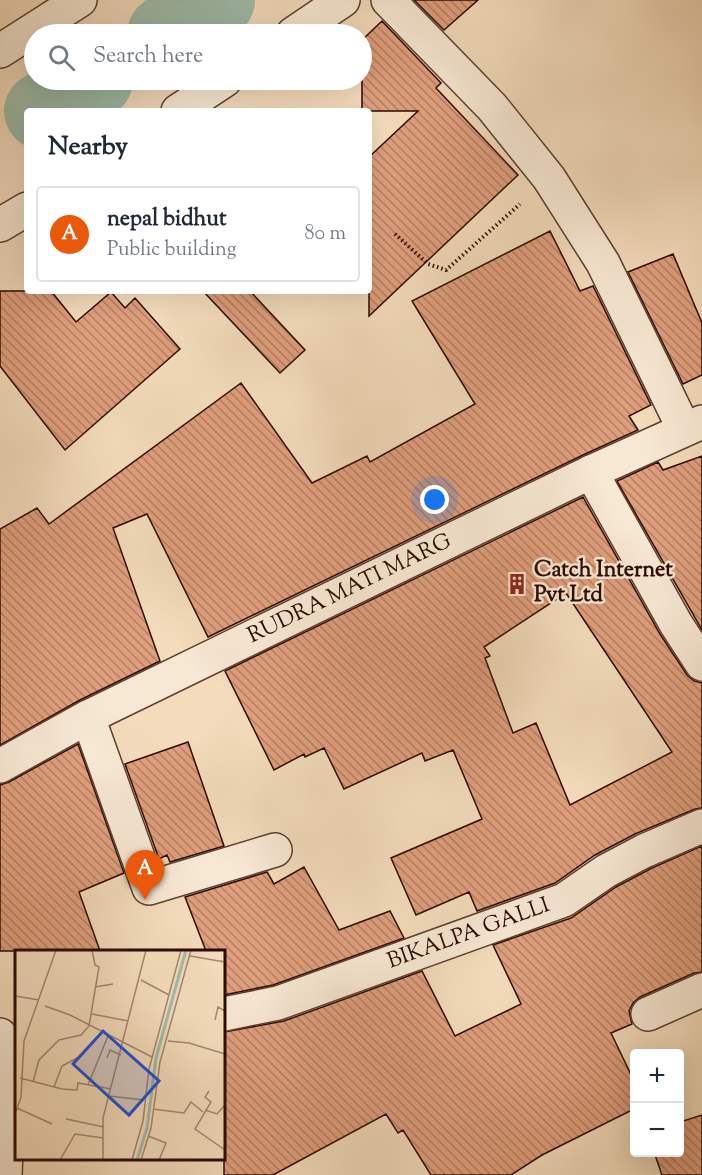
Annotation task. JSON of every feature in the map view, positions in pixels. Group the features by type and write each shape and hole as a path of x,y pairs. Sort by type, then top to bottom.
{"street":[{"path":"42,24 80,0"},
{"path":"308,24 343,0"},
{"path":"388,0 492,107 549,178 603,263 693,425"},
{"path":"0,51 24,36"},
{"path":"183,108 210,90"},
{"path":"0,225 24,211"},
{"name":"RUDRA MATI MARG","path":"0,766 88,717 591,472 693,425"},
{"path":"591,472 676,624 702,664"},
{"path":"88,717 149,888 275,850"},
{"name":"BIKALPA GALLI","path":"225,1014 278,1003 564,900 606,871 644,851 702,826"},
{"path":"648,1014 702,990"},
{"path":"0,1035 13,1076 6,1175"}],"path":[{"path":"395,234 428,264 446,270 549,178"}],"building":[{"path":"414,0 478,0 444,30"},
{"path":"382,21 441,83 436,88 518,175 369,316 369,294 372,294 372,154 418,111 372,111 372,108 362,108 362,90 372,90 372,30"},
{"path":"550,231 580,291 593,286 651,405 629,416 638,430 208,637 147,514 113,528 160,661 80,700 0,745 0,529 37,508 49,524 241,383 312,483 367,456 370,462 475,404 412,301"},
{"path":"673,254 702,323 702,375 683,384 628,272"},
{"path":"0,291 53,294 76,322 109,294 113,294 125,308 135,298 180,349 65,450 0,366"},
{"path":"206,294 253,294 305,350 280,373"},
{"path":"702,456 702,630 617,481 658,462 663,470"},
{"path":"583,497 660,634 687,675 694,681 702,683 702,808 635,834 595,855 555,883 477,911 469,892 416,915 391,858 482,819 453,750 425,761 422,753 344,789 324,748 305,757 304,754 274,770 225,671","holes":["566,593 672,752 570,805 536,723 513,733 485,658 490,656 484,647"]},
{"path":"188,742 224,846 170,862 167,855 159,859 125,764"},
{"path":"78,744 124,873 79,892 100,950 0,951 0,785"},
{"path":"702,846 702,972 694,973 640,997 629,1011 632,1024 611,1033 630,1073 630,1111 542,1155 511,1175 431,1175 403,1130 398,1133 386,1114 273,1175 224,1175 225,1032 284,1021 422,971 455,1036 521,1004 493,945 571,918 616,887"},
{"path":"304,867 339,930 390,911 404,938 273,985 225,995 225,950 206,950 185,897 267,872 274,884"},
{"path":"702,1115 702,1175 662,1175 656,1157 684,1157 684,1121"}],"waterway":[{"path":"181,24 216,0"},
{"path":"48,108 78,90"}],"place":[{"name":"Catch Internet Pvt Ltd","path":"517,584"},
{"name":"nepal bidhut","path":"145,900"}]}
